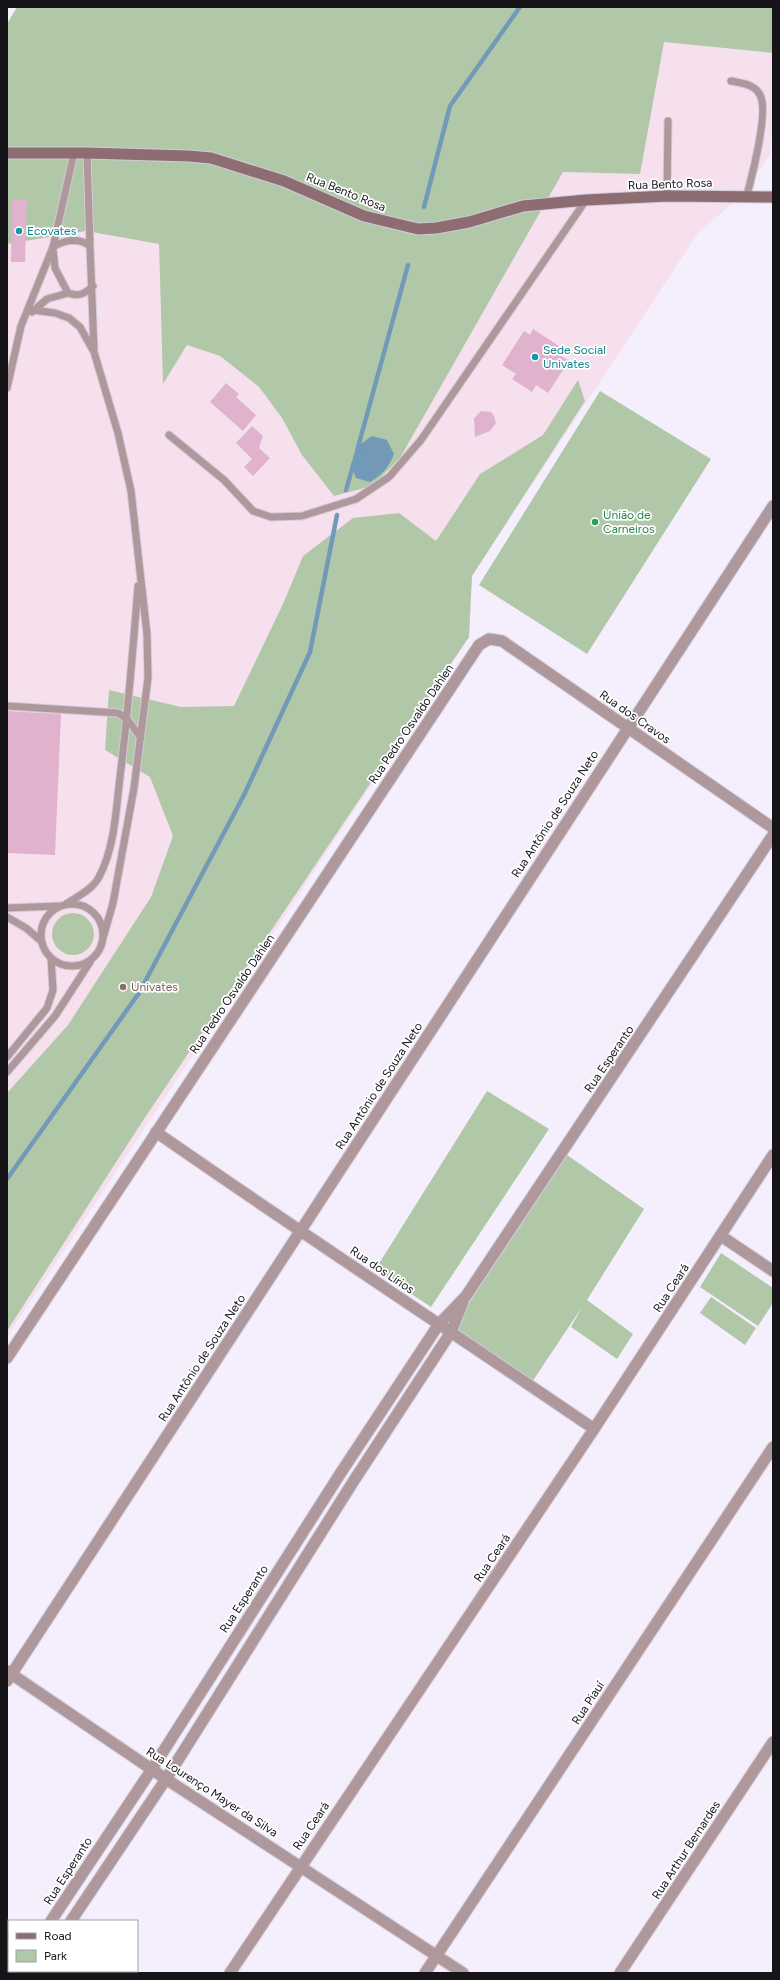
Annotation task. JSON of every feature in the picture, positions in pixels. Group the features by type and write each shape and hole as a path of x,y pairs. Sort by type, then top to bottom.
{"main road":[{"name":"Rua Bento Rosa","path":"7,153 86,153 211,158 284,181 364,216 418,229 436,228 469,222 523,206 586,200 667,196 773,197"}],"street":[{"name":"Rua Antônio de Souza Neto","path":"8,1675 300,1232 773,506"},
{"name":"Rua dos Cravos","path":"479,645 489,640 502,641 773,828"},
{"name":"Rua Pedro Osvaldo Dahlen","path":"7,1358 479,645"},
{"name":"Rua Esperanto","path":"52,1920 152,1769 340,1474 439,1324 466,1296 773,835"},
{"name":"Rua dos Lírios","path":"156,1132 300,1232 594,1429"},
{"name":"Rua Ceará","path":"230,1973 300,1866 594,1429 773,1155"},
{"path":"721,1236 773,1271"},
{"name":"Rua Esperanto","path":"72,1920 166,1779 353,1482 451,1332 466,1296"},
{"name":"Rua Piauí","path":"425,1973 773,1447"},
{"path":"340,1474 353,1482"},
{"path":"236,1636 250,1646"},
{"name":"Rua Lourenço Mayer da Silva","path":"8,1675 463,1973"},
{"name":"Rua Arthur Bernardes","path":"620,1973 773,1742"}],"lane":[{"path":"731,81 750,85 760,94 763,106 755,160 747,196"},
{"path":"667,196 668,121"},
{"path":"7,388 21,326 53,247 74,153"},
{"path":"86,153 94,352"},
{"path":"169,435 224,480 253,511 271,517 302,516 356,499 389,477 421,440 586,200"},
{"path":"53,247 62,241 68,240 82,242 90,246"},
{"path":"53,247 55,268 68,293"},
{"path":"21,326 33,310 47,299 68,293 79,296 84,294 92,286"},
{"path":"7,1072 55,1016 91,959 101,946 113,903 134,788 148,678 147,634 129,484 118,433 94,352 80,327 69,318 54,313 33,310"},
{"path":"7,908 59,906 66,904 89,889 99,878 108,855 115,817 127,719 139,570"},
{"path":"7,706 118,713 127,719 141,738"},
{"path":"66,904 83,905 90,909 100,922 103,938"},
{"path":"59,906 46,916 40,932 40,940 43,948 51,958 60,964 68,966 77,966 91,959"},
{"path":"7,917 26,928 40,940"},
{"path":"7,1057 47,1008 53,990 51,958"}],"shaded area":[{"name":"Univates","path":"664,42 773,53 773,124 770,155 742,195 698,233 472,576 469,637 7,1337 7,244 86,231 159,244 163,383 187,345 220,356 259,387 282,418 400,458 563,172 640,174"}],"green space":[{"path":"17,7 773,7 773,53 664,42 640,174 563,172 400,458 372,486 334,496 302,455 282,418 259,387 220,356 187,345 163,384 159,244 86,231 7,244 7,24"},
{"path":"578,380 585,401 472,576 469,637 142,1122 7,1331 7,1093 68,1025 151,897 173,836 150,777 105,750 109,690 181,707 234,706 283,604 303,556 353,518 399,513 436,541 480,474 543,435"},
{"name":"União de Carneiros","path":"600,391 711,459 587,654 479,585"},
{"path":"69,913 77,913 85,916 91,922 94,934 91,946 85,952 77,955 69,955 61,952 55,946 52,938 52,930 55,922 61,916"},
{"path":"487,1091 549,1129 431,1307 375,1270"},
{"path":"567,1155 644,1209 587,1300 633,1334 617,1359 571,1327 582,1307 532,1382 453,1327"},
{"path":"721,1253 773,1288 773,1303 758,1326 700,1287"},
{"path":"711,1297 756,1328 745,1345 700,1313"}],"water":[{"path":"372,436 387,440 394,454 385,470 370,482 356,478 352,465 354,454 357,449"}],"building":[{"name":"Ecovates","path":"12,200 27,200 25,262 11,262"},
{"name":"Sede Social Univates","path":"533,329 559,346 555,352 569,361 548,393 536,385 532,392 512,379 516,374 502,365 524,331 530,335"},
{"path":"226,383 239,394 236,397 256,415 243,431 210,402"},
{"path":"481,411 491,412 496,423 490,431 475,437 474,418"},
{"path":"252,426 263,436 259,448 270,458 253,476 244,467 252,459 236,443"},
{"path":"7,711 61,714 55,855 7,853"}],"waterway":[{"path":"424,207 450,106 520,7"},
{"path":"357,451 408,265"},
{"path":"346,490 354,462"},
{"path":"7,1179 139,993 244,795 310,652 337,515"}],"place":[{"name":"Ecovates","path":"19,231"},
{"name":"Sede Social Univates","path":"535,357"},
{"name":"União de Carneiros","path":"595,522"},
{"name":"Univates","path":"123,987"}]}
